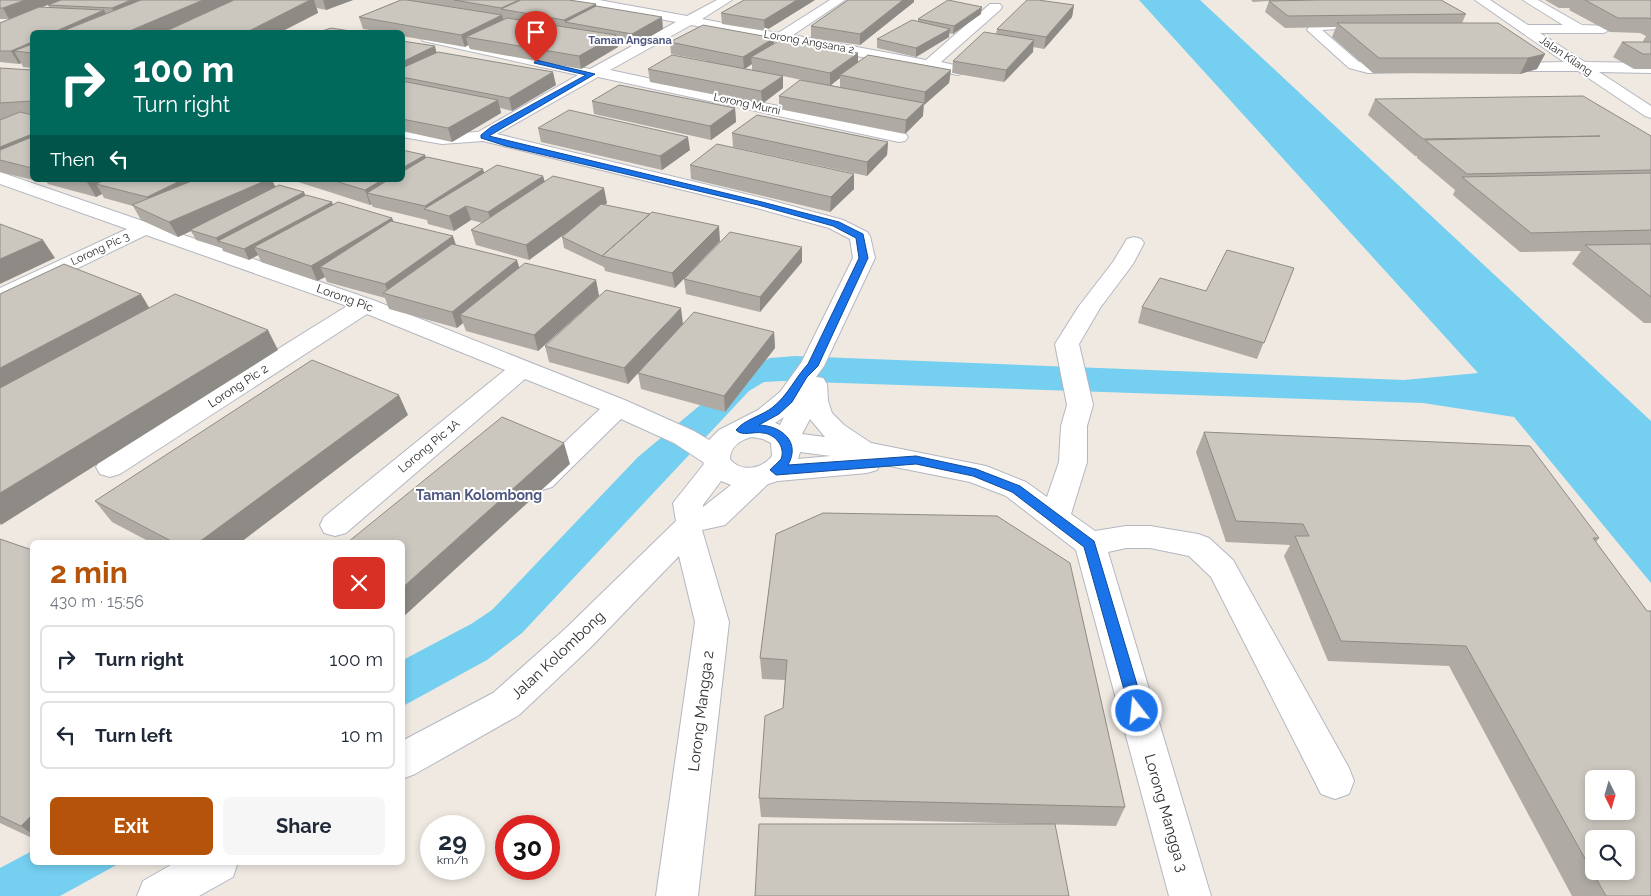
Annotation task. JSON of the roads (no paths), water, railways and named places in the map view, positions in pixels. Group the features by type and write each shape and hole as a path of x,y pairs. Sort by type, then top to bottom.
{"street":[{"name":"Lorong Angsana 2","path":"578,0 958,70"},
{"path":"483,136 494,128 726,0"},
{"path":"781,37 839,0"},
{"name":"Jalan Kilang","path":"1481,0 1651,113"},
{"path":"1529,0 1579,29"},
{"path":"930,64 995,7"},
{"path":"1366,25 1327,24 1316,26 1314,30 1354,65 1368,68 1421,69"},
{"path":"1527,29 1604,29"},
{"name":"Lorong Murni","path":"416,36 899,137"},
{"path":"1509,55 1524,67"},
{"path":"1485,69 1524,67 1651,68"},
{"path":"405,133 430,139 445,140 483,136 759,203 836,224 860,236 864,258 810,372 785,441 788,448 788,456 784,464 767,474 714,517 689,524 688,503 726,447 775,411 788,399 810,372"},
{"name":"Lorong Pic","path":"0,178 365,305 618,407 684,437 726,447"},
{"name":"Lorong Pic 3","path":"0,297 145,228"},
{"path":"1055,518 1073,462 1074,426 1080,404 1067,344 1090,306 1122,264 1134,243"},
{"name":"Lorong Pic 2","path":"110,467 365,305"},
{"name":"Lorong Pic 1A","path":"335,525 523,368"},
{"path":"810,372 816,408 828,424 861,451"},
{"path":"526,495 618,407"},
{"path":"726,447 762,428 771,431 785,441 916,460 976,473 1016,489 1090,544 1126,537 1150,537 1198,546 1222,569 1335,781"},
{"path":"726,447 730,474 740,477 916,460"},
{"name":"Jalan Kolombong","path":"405,759 506,704 577,639 689,524"},
{"name":"Lorong Mangga 2","path":"676,896 712,622 689,524"},
{"name":"Lorong Mangga 3","path":"1090,544 1190,896"},
{"path":"158,896 213,865"}],"water":[{"path":"1139,0 1200,0 1651,421 1651,583 1514,417 1423,403 782,381 764,382 749,391 522,633 487,660 405,705 405,659 471,624 492,610 638,457 735,376 770,358 795,356 1404,380 1478,373"},
{"path":"30,852 30,865 116,865 60,896 0,896 0,868"}],"district":[{"name":"Taman Angsana","path":"630,40"},
{"name":"Taman Kolombong","path":"479,495"}]}
